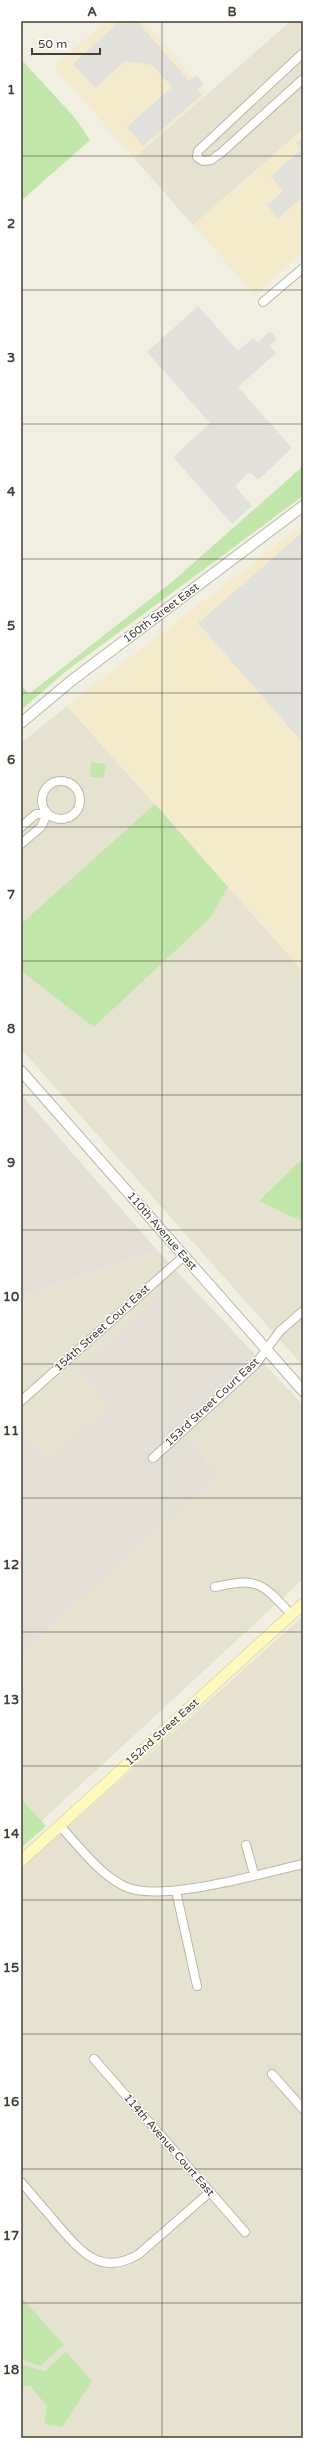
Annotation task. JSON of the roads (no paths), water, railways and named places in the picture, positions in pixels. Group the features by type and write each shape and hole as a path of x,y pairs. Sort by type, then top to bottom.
{"main road":[{"name":"152nd Street East","path":"21,1861 303,1604"}],"street":[{"path":"303,55 198,151 197,157 203,161 216,156 303,79"},
{"path":"263,302 303,268"},
{"name":"160th Street East","path":"21,723 71,681 303,506"},
{"path":"21,827 36,814 47,814 58,820 70,817 75,813 80,801 77,789 72,784 60,781 48,785 42,796 43,808 47,814"},
{"path":"21,844 41,827 47,814"},
{"name":"110th Avenue East","path":"21,1070 303,1391"},
{"name":"154th Street Court East","path":"21,1401 184,1256"},
{"name":"153rd Street Court East","path":"153,1458 255,1365 265,1349 280,1331 303,1311"},
{"path":"215,1587 240,1581 255,1584 270,1593 292,1615"},
{"path":"60,1826 104,1873 124,1886 150,1893 176,1891 303,1864"},
{"path":"246,1846 254,1874"},
{"path":"176,1891 197,1986"},
{"name":"114th Avenue Court East","path":"94,2059 245,2232"},
{"path":"272,2074 303,2109"},
{"path":"21,2182 79,2250 92,2258 106,2262 126,2261 140,2254 210,2192"}]}
